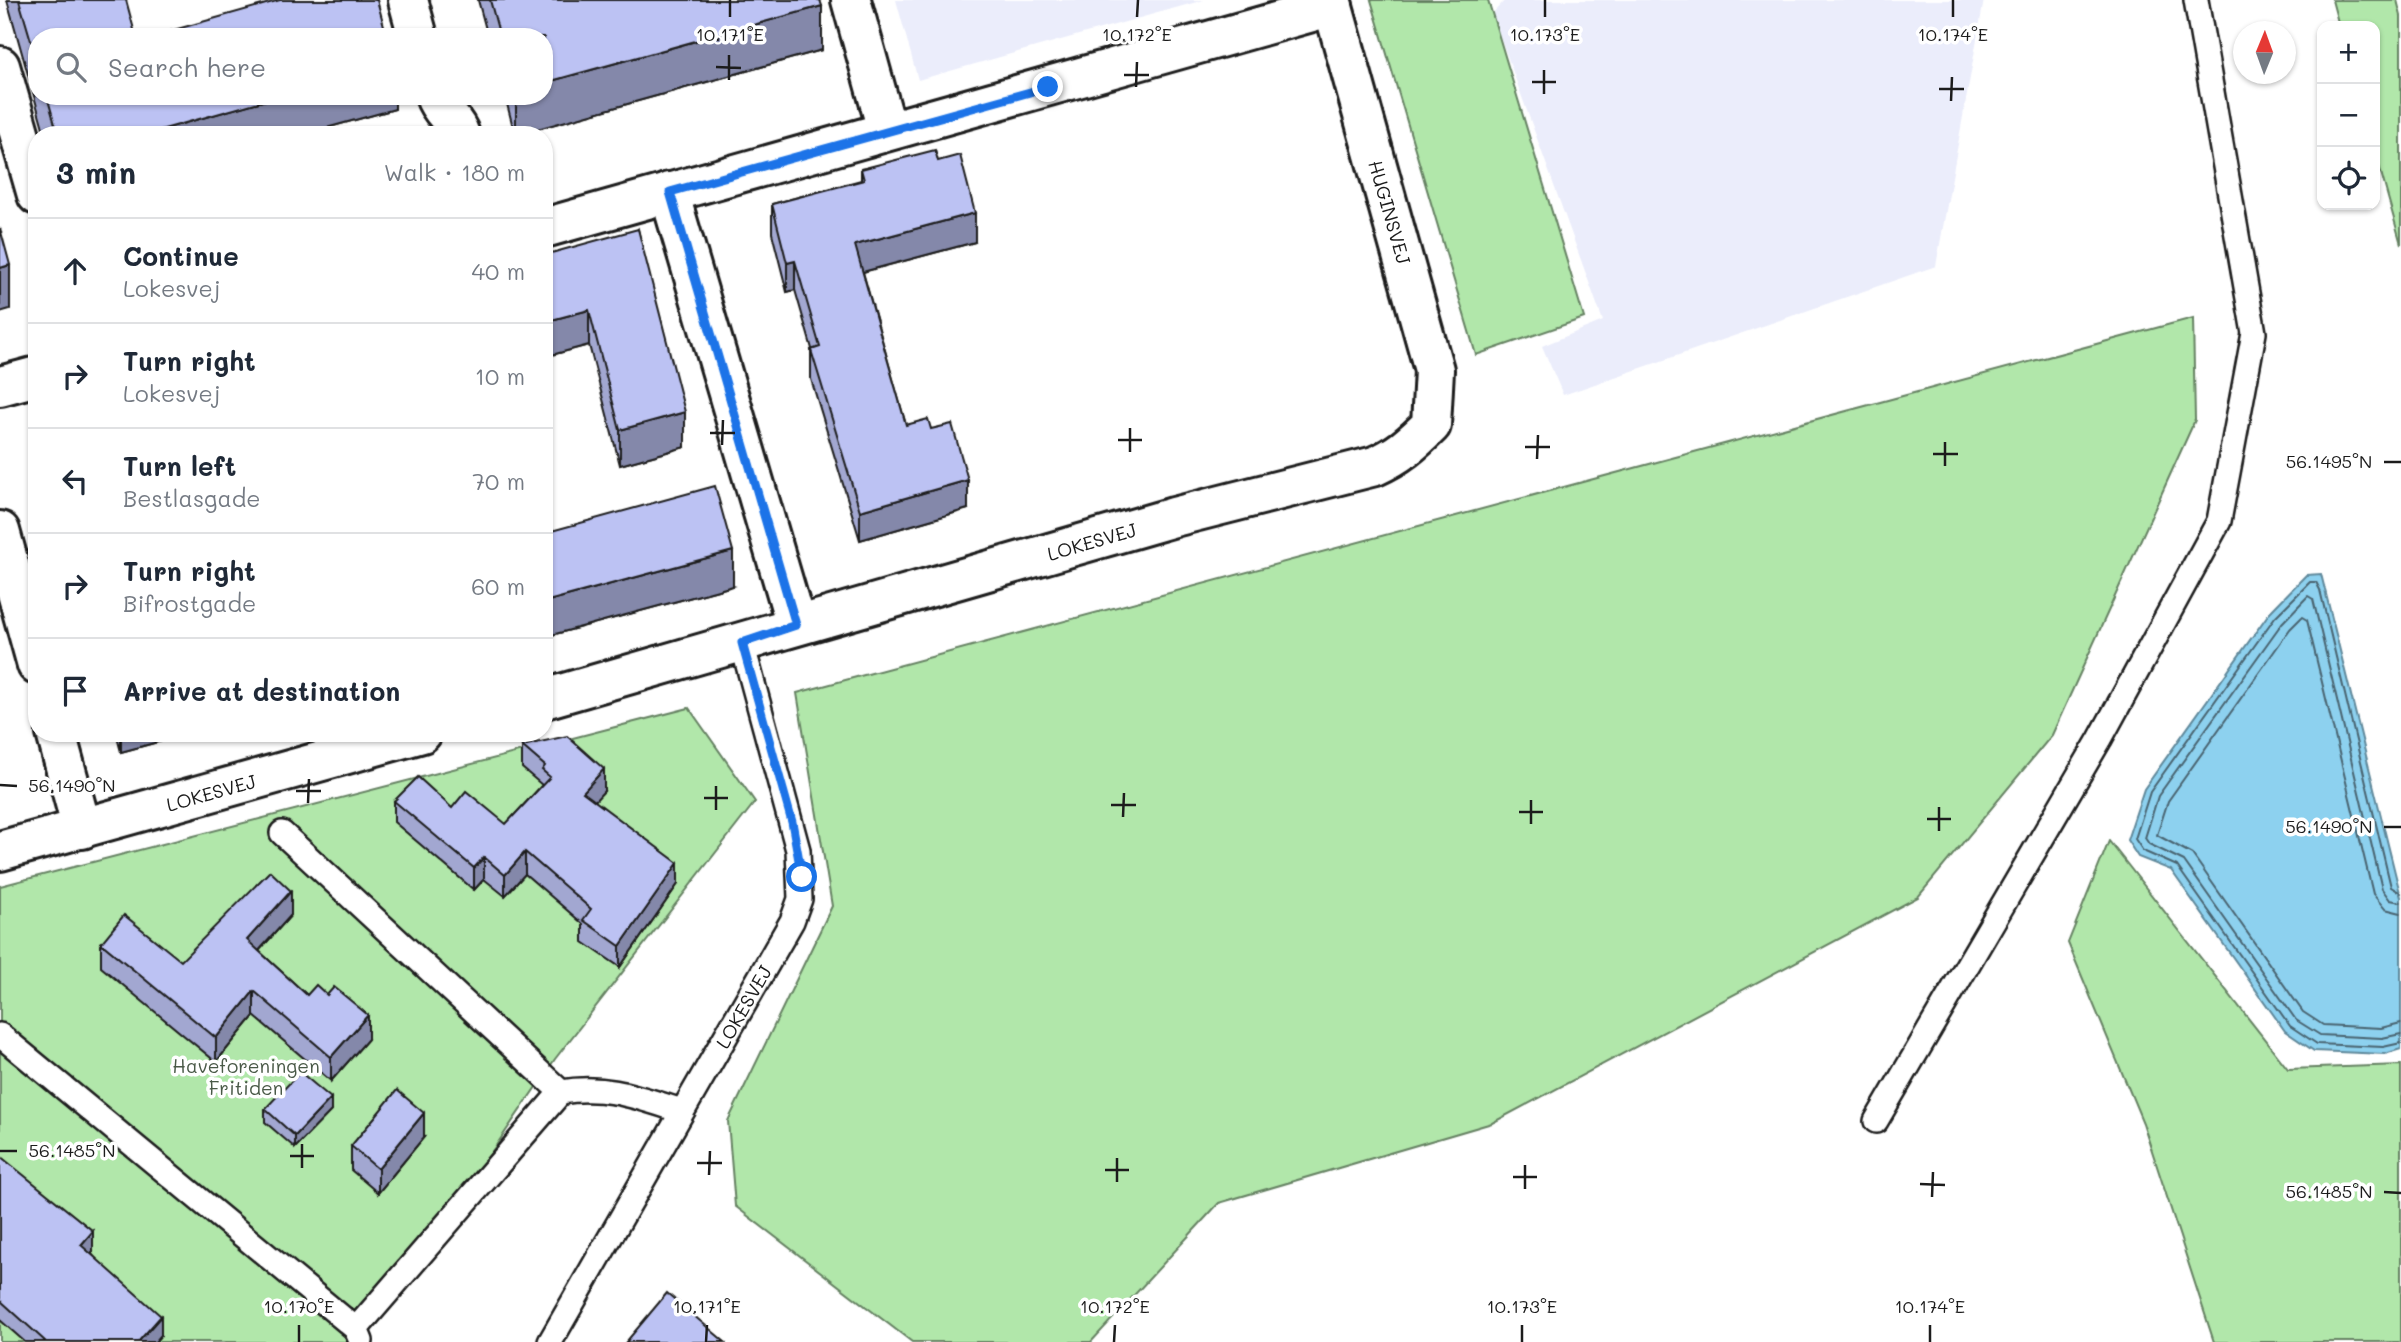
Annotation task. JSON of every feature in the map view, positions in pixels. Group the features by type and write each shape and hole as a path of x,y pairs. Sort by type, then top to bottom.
{"street":[{"path":"408,0 416,28"},
{"path":"851,0 887,130"},
{"path":"553,225 1332,3"},
{"name":"HUGINSVEJ","path":"1332,3 1434,370 1431,425"},
{"path":"0,66 28,164"},
{"path":"438,105 457,126"},
{"path":"670,192 796,625"},
{"path":"0,386 28,378"},
{"name":"LOKESVEJ","path":"553,696 1174,517 1375,466 1397,456 1431,425"},
{"path":"0,531 28,632"},
{"path":"58,742 82,829"},
{"name":"LOKESVEJ","path":"0,851 390,742"}],"lane":[{"path":"1876,1121 2100,740 2218,521 2254,333 2196,0"},
{"name":"LOKESVEJ","path":"550,1342 792,921 800,899 798,850 742,643"},
{"path":"282,833 561,1092"},
{"path":"0,1035 359,1336 561,1092 588,1087 617,1091 682,1111"}],"shaded area":[{"path":"896,0 1204,0 918,80"},
{"path":"1505,0 1984,0 1936,266 1563,395 1542,346 1603,321 1492,14"}],"green space":[{"path":"1371,0 1488,0 1584,318 1476,355"},
{"path":"2332,0 2397,0 2401,16 2401,244 2380,169 2380,21 2338,21"},
{"path":"2193,318 2195,420 2052,735 1918,897 1492,1123 1219,1203 1091,1342 912,1342 735,1206 728,1121 832,906 797,693"},
{"name":"Haveforeningen Fritiden","path":"689,708 755,802 555,1059 362,1342 0,1342 0,886"},
{"path":"2109,841 2288,1069 2401,1065 2401,1342 2214,1342 2143,1123 2068,943"}],"water":[{"path":"2321,574 2401,897 2401,1049 2385,1054 2314,1051 2285,1031 2171,870 2138,857 2127,840 2144,789 2270,612 2306,575"}],"building":[{"path":"19,0 126,0 134,28 28,28 28,30"},
{"path":"280,0 377,0 385,28 181,28"},
{"path":"490,0 820,0 822,6 553,81 553,28 498,28"},
{"path":"50,105 248,105 175,126 55,126"},
{"path":"935,150 938,161 960,155 975,213 855,245 906,425 928,419 931,429 952,424 968,480 860,511 811,350 820,347 795,261 787,263 772,204 864,180 861,169"},
{"path":"0,228 10,265 0,268"},
{"path":"638,229 685,412 620,430 589,310 553,320 553,253"},
{"path":"715,486 733,551 553,600 553,531"},
{"path":"567,736 604,769 583,792 678,863 620,946 583,920 591,909 525,852 505,875 484,857 474,868 394,801 418,777 452,808 466,791 506,824 550,777 542,770 545,766 522,746 553,742 553,739"},
{"path":"270,871 291,891 247,940 307,995 316,985 327,995 334,987 368,1015 331,1057 254,991 216,1038 101,943 124,915 181,961"},
{"path":"300,1072 331,1098 295,1136 265,1109"},
{"path":"397,1090 424,1113 378,1169 351,1146"},
{"path":"0,1156 93,1231 81,1245 161,1316 138,1342 46,1342 0,1300"},
{"path":"667,1293 725,1342 626,1342"}],"route":[{"path":"802,877 792,822 742,643 796,625 670,192 1048,87"}]}
